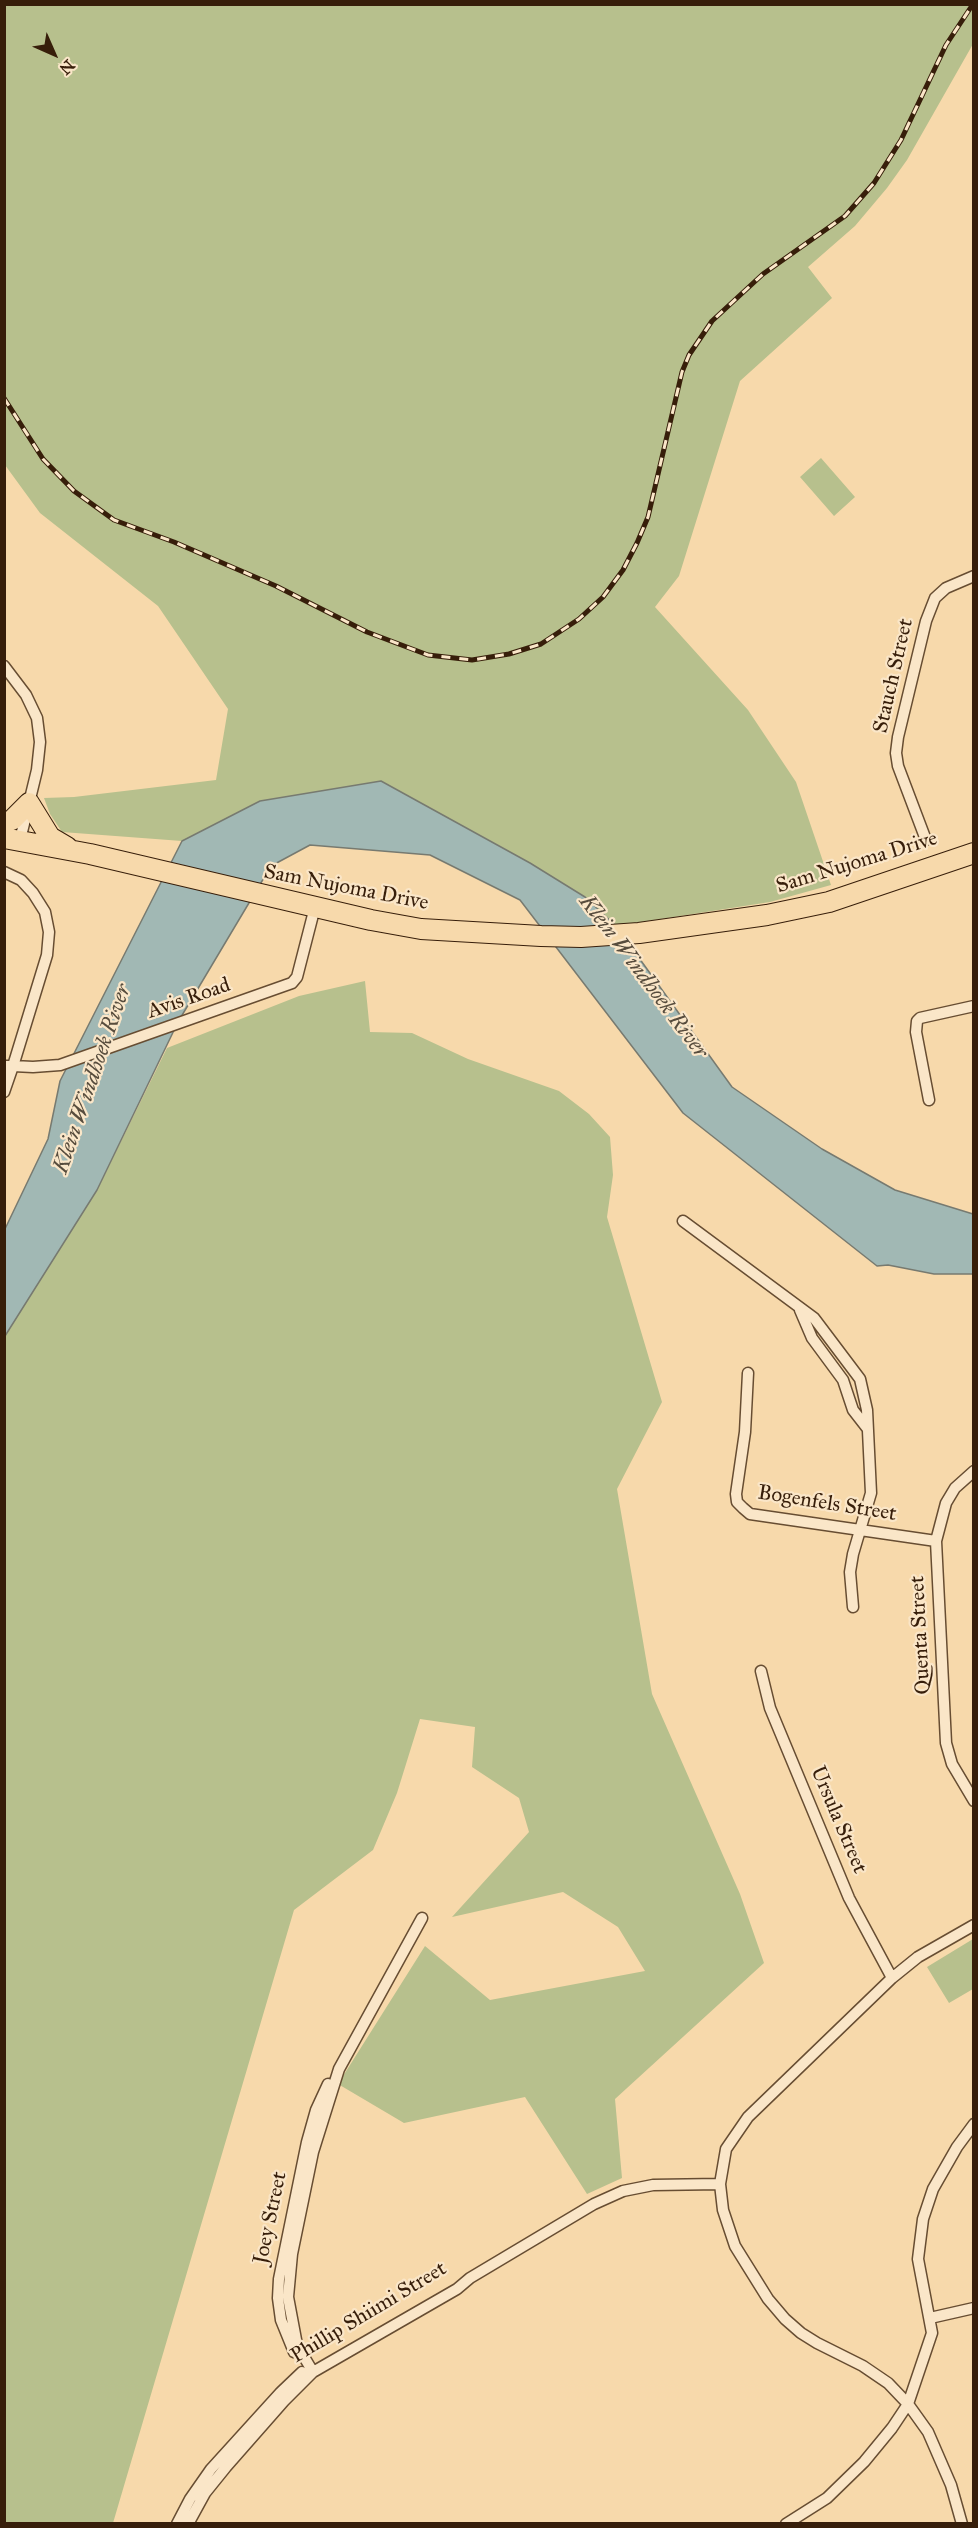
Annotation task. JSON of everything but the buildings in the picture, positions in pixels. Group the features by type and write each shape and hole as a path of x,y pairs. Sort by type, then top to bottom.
{"highway":[{"path":"4,823 12,820 29,803 50,837 63,845 90,854"},
{"name":"Sam Nujoma Drive","path":"12,839 90,854 370,921 421,929 581,937 683,928 829,902 974,853"},
{"name":"Sam Nujoma Drive","path":"683,928 718,930 751,927 832,911 894,893 974,865"}],"street":[{"name":"Stauch Street","path":"926,840 898,766 896,753 898,737 926,621 935,598 946,588 974,576"},
{"path":"4,666 26,695 37,718 40,742 37,770 29,803 12,839"},
{"path":"4,872 21,880 33,893 45,912 49,932 46,955 9,1066 4,1092"},
{"name":"Avis Road","path":"9,1066 60,1065 285,987 297,977 315,907"},
{"path":"929,1100 916,1032 917,1022 920,1018 974,1006"},
{"path":"683,1221 773,1287 800,1310 814,1318 860,1379 866,1400 871,1492 852,1554 850,1572 853,1607"},
{"path":"800,1310 817,1347 843,1380 853,1410 867,1428"},
{"path":"817,1347 815,1343 830,1337"},
{"name":"Bogenfels Street","path":"748,1373 745,1432 736,1494 737,1502 750,1514 936,1541"},
{"name":"Quenta Street","path":"974,1471 955,1488 946,1503 936,1541 946,1743 952,1764 974,1802"},
{"name":"Ursula Street","path":"761,1671 770,1708 849,1898 892,1978"},
{"name":"Joey Street","path":"308,2372 281,2320 278,2298 279,2278 307,2142 316,2110 331,2078 339,2069 422,1918"},
{"path":"962,2523 951,2485 928,2432 908,2403 888,2383 863,2366 817,2343 785,2319 768,2299 735,2246 723,2210 720,2184 726,2149 748,2117 892,1978 918,1957 974,1925"},
{"path":"786,2523 827,2498 864,2462 892,2428 908,2403 932,2333 918,2259 923,2219 933,2190 957,2147 974,2124"},
{"name":"Phillip Shiimi Street","path":"177,2523 211,2469 280,2393 308,2372 453,2283 470,2278 594,2204 623,2191 653,2185 720,2184"},
{"path":"930,2318 974,2308"},
{"name":"Phillip Shiimi Street","path":"188,2523 205,2493 308,2372"}],"green space":[{"path":"5,5 973,5 973,44 907,160 855,226 808,267 832,298 740,381 679,576 655,607 748,710 796,782 831,885 770,902 616,926 585,897 530,863 452,820 260,801 182,841 62,832 50,814 44,798 74,797 216,780 228,709 158,606 40,513 5,465"},
{"path":"821,458 855,497 834,516 800,477"},
{"path":"365,981 370,1032 412,1033 468,1059 559,1091 589,1114 610,1137 613,1175 607,1217 662,1402 617,1489 652,1694 740,1894 764,1963 615,2099 622,2178 587,2194 525,2097 404,2123 338,2084 425,1946 490,2000 645,1971 618,1927 563,1892 452,1917 529,1832 519,1798 472,1767 475,1727 420,1719 397,1793 373,1850 294,1910 113,2523 5,2523 4,1333 97,1190 167,1048 299,996"},
{"path":"973,1939 973,1989 949,2003 927,1967"}],"water":[{"name":"Klein Windhoek River","path":"381,781 530,863 585,897 616,926 732,1087 822,1149 895,1190 973,1214 974,1274 934,1274 888,1265 877,1266 683,1113 520,900 430,855 310,845 271,866 178,1022 97,1190 5,1336 4,1231 48,1139 60,1081 182,841 260,801"}],"railway":[{"path":"4,398 43,459 74,491 114,520 174,542 276,586 367,632 428,655 472,660 509,654 541,644 579,619 603,597 623,570 637,543 648,517 682,372 689,355 712,321 763,274 845,216 874,183 901,140 946,45 973,4"}]}
